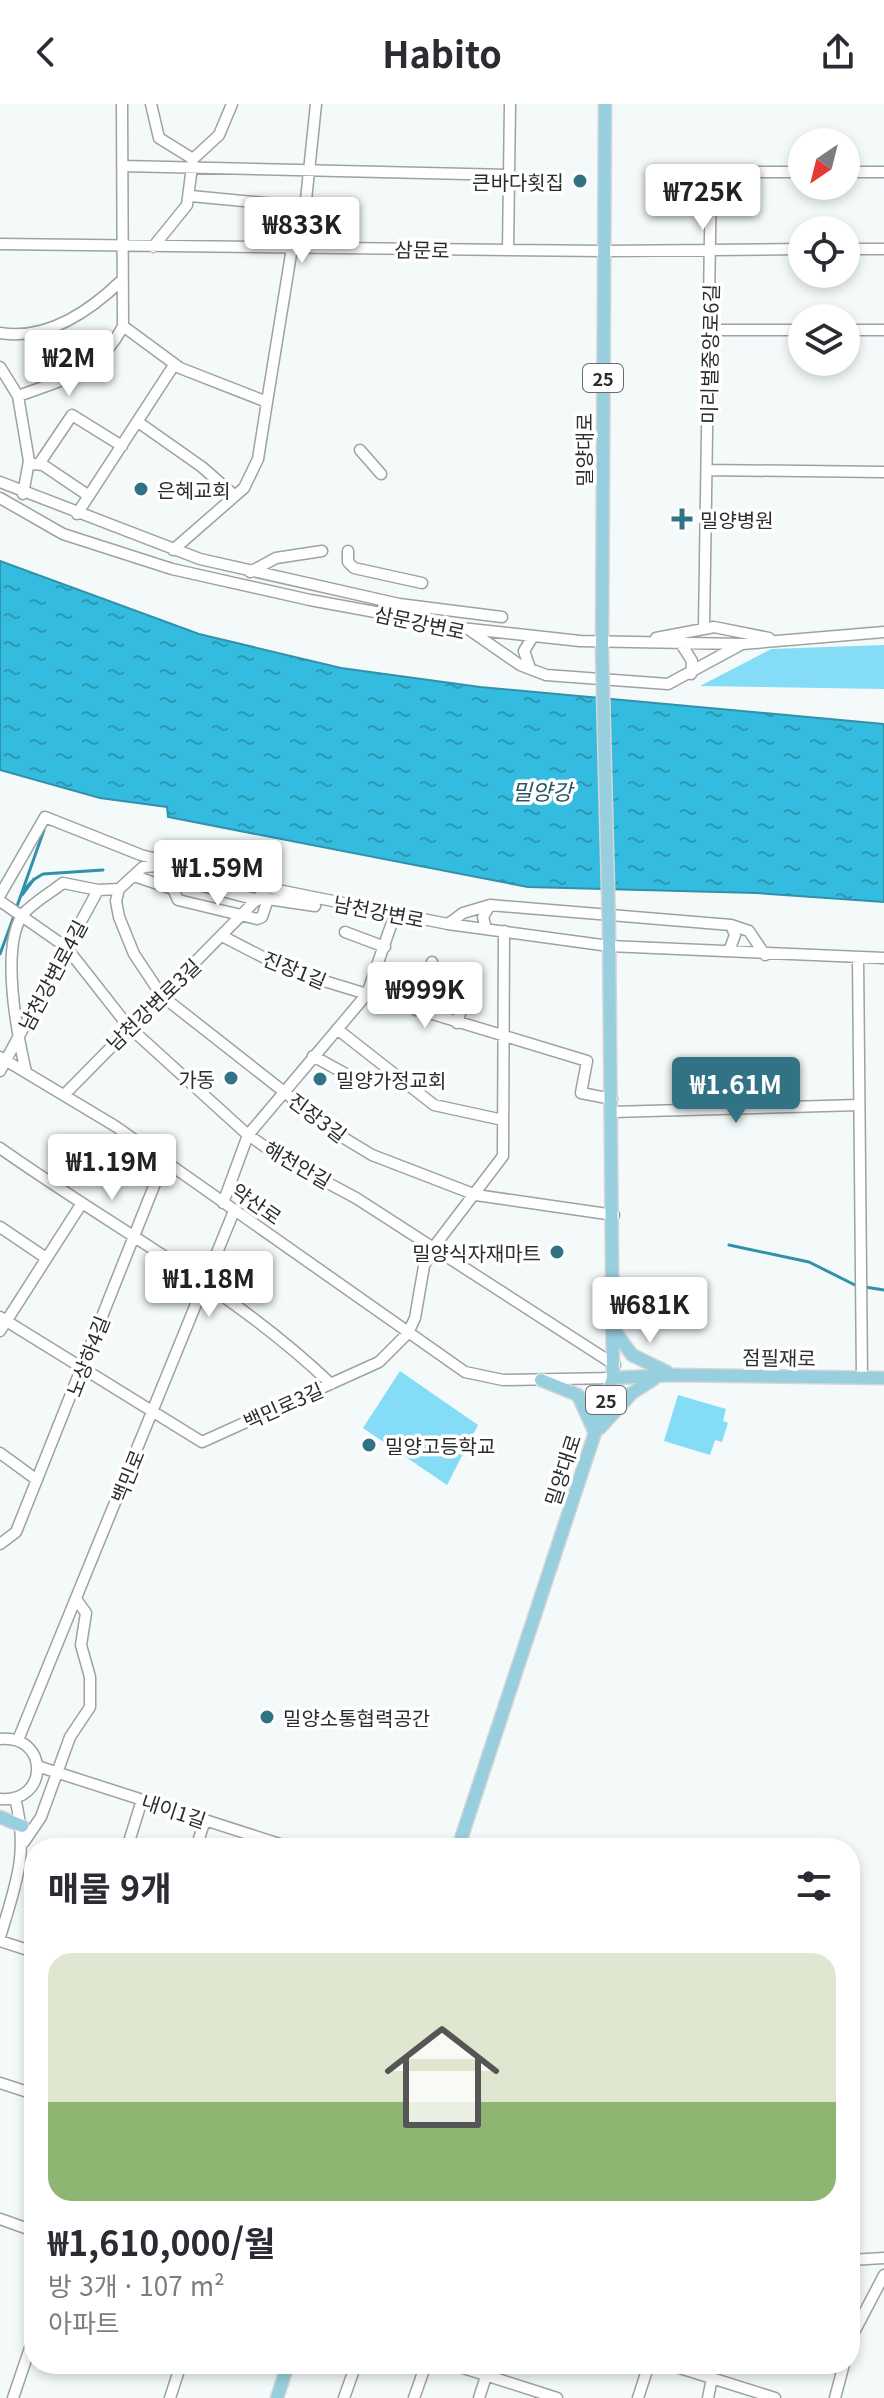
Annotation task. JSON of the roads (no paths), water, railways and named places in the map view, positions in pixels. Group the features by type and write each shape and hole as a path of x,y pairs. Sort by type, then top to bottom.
{"main road":[{"name":"밀양대로","path":"461,1838 614,1372 614,1215 602,646 605,104"},
{"name":"점필재로","path":"614,1331 632,1355 667,1375"},
{"name":"점필재로","path":"614,1372 884,1378"},
{"path":"595,1433 632,1393 667,1375"},
{"name":"약산로","path":"541,1380 578,1395 595,1433"},
{"path":"0,1817 22,1826"},
{"path":"277,2398 285,2374"}],"street":[{"path":"18,396 90,368 116,340 123,326 122,104"},
{"path":"151,104 159,138 193,164"},
{"path":"153,247 177,219 191,196 193,164 219,135 232,104"},
{"path":"173,550 244,488 258,459 307,207 316,104"},
{"path":"508,250 510,104"},
{"path":"122,166 193,164 310,172 509,175"},
{"name":"미리벌중앙로6길","path":"704,627 711,172 788,172"},
{"path":"860,172 884,172"},
{"path":"191,196 307,207"},
{"name":"삼문로","path":"0,244 604,251 788,249"},
{"path":"860,249 884,249"},
{"path":"0,333 49,329 94,307 122,280"},
{"path":"123,326 174,365 267,402"},
{"path":"709,330 788,330"},
{"path":"860,330 884,330"},
{"path":"77,514 174,365"},
{"path":"0,367 18,396 34,464 89,496"},
{"path":"23,493 34,464 72,415 122,446"},
{"path":"138,422 202,467 235,496"},
{"path":"360,450 381,474"},
{"path":"707,470 884,472"},
{"path":"0,482 173,550 250,572 399,604 502,617"},
{"name":"삼문강변로","path":"0,498 63,534 172,569 310,600 468,629 531,670 546,675 668,684 742,644 884,632"},
{"path":"250,572 276,558 322,551"},
{"path":"348,551 348,562 354,568 422,583"},
{"path":"468,629 602,646 646,641 704,627 780,640"},
{"path":"531,670 524,651 532,638"},
{"path":"646,641 742,644"},
{"path":"680,642 692,661 691,674"},
{"name":"남천강변로","path":"0,895 3,879 45,817 176,864 268,888 448,924 609,946"},
{"path":"120,846 143,867"},
{"path":"26,1072 10,998 9,952 21,916 63,883 98,890 119,889 143,867 176,864"},
{"path":"134,876 173,889 178,900 243,915"},
{"path":"173,889 183,881 258,900"},
{"name":"남천강변로3길","path":"64,1095 128,1026 162,996 268,888"},
{"name":"진장3길","path":"119,889 116,901 119,917 134,954 162,996 283,1091 372,1155 476,1195 614,1215"},
{"name":"남천강변로4길","path":"0,1071 3,1059 18,1039 98,890"},
{"name":"남천강변로3길","path":"243,915 262,917 268,899 315,906"},
{"name":"해천안길","path":"0,901 66,947 128,1026 248,1135 433,1248 614,1372"},
{"path":"448,924 463,913 490,905 731,925 749,931 765,955"},
{"path":"486,929 483,917 490,905"},
{"path":"223,1203 248,1135 367,994 395,914"},
{"path":"729,951 735,935 731,925"},
{"path":"408,1333 415,1318 424,1266 433,1248 503,1156 504,931"},
{"path":"345,932 385,947"},
{"name":"진장1길","path":"222,936 288,970 587,1061 581,1093 612,1106"},
{"path":"609,946 884,958"},
{"path":"858,957 862,1378"},
{"path":"416,1010 432,962"},
{"path":"457,1023 472,976"},
{"path":"337,1029 434,1105 503,1120"},
{"path":"313,1056 353,1078"},
{"name":"약산로","path":"3,1059 164,1161 465,1372 503,1380 541,1380 614,1372"},
{"path":"612,1106 859,1105"},
{"path":"0,1148 205,1284 293,1347 331,1384"},
{"name":"노상하4길","path":"0,1544 16,1532 164,1161"},
{"path":"82,1203 2,1323 153,1413"},
{"name":"백민로","path":"18,1740 234,1211"},
{"path":"0,1227 46,1258"},
{"name":"백민로3길","path":"153,1413 202,1442 379,1362 408,1333"},
{"path":"0,1453 37,1480"},
{"path":"27,1838 41,1817 70,1737 90,1707 90,1677 81,1645 86,1613 76,1599"},
{"path":"0,1739 18,1740 30,1748 37,1766 33,1784 15,1798 0,1799"},
{"name":"내이1길","path":"37,1766 261,1838"},
{"path":"15,1798 24,1842 20,1872 0,1939 24,1948"},
{"path":"130,1838 142,1800"},
{"path":"199,1838 205,1820"},
{"path":"0,2083 24,2091"},
{"path":"0,2219 24,2227"},
{"path":"860,2259 884,2258"},
{"path":"860,2321 884,2275"},
{"path":"13,2398 24,2366"},
{"path":"170,2398 178,2374"},
{"path":"344,2398 352,2374"},
{"path":"414,2398 422,2374"},
{"path":"481,2374 557,2398"},
{"path":"638,2398 646,2374"},
{"path":"699,2374 759,2396 775,2398"},
{"path":"835,2398 841,2374"},
{"path":"479,2398 487,2376"},
{"path":"708,2398 712,2378"}],"water":[{"name":"밀양강","path":"0,561 199,634 341,668 480,687 884,724 884,902 756,893 528,887 168,817 167,807 100,798 0,770"}],"waterway":[{"path":"16,909 44,830"},
{"path":"34,879 22,895 33,880 36,878 43,874 103,870"},
{"path":"0,954 14,916"},
{"path":"729,1245 809,1262 857,1286"},
{"path":"865,1287 884,1290"}],"place":[{"name":"큰바다횟집","path":"580,181"},
{"name":"은혜교회","path":"141,489"},
{"name":"밀양병원","path":"682,519"},
{"name":"가동","path":"231,1078"},
{"name":"밀양가정교회","path":"320,1079"},
{"name":"밀양식자재마트","path":"557,1252"},
{"name":"밀양고등학교","path":"369,1445"},
{"name":"밀양소통협력공간","path":"267,1717"}]}
